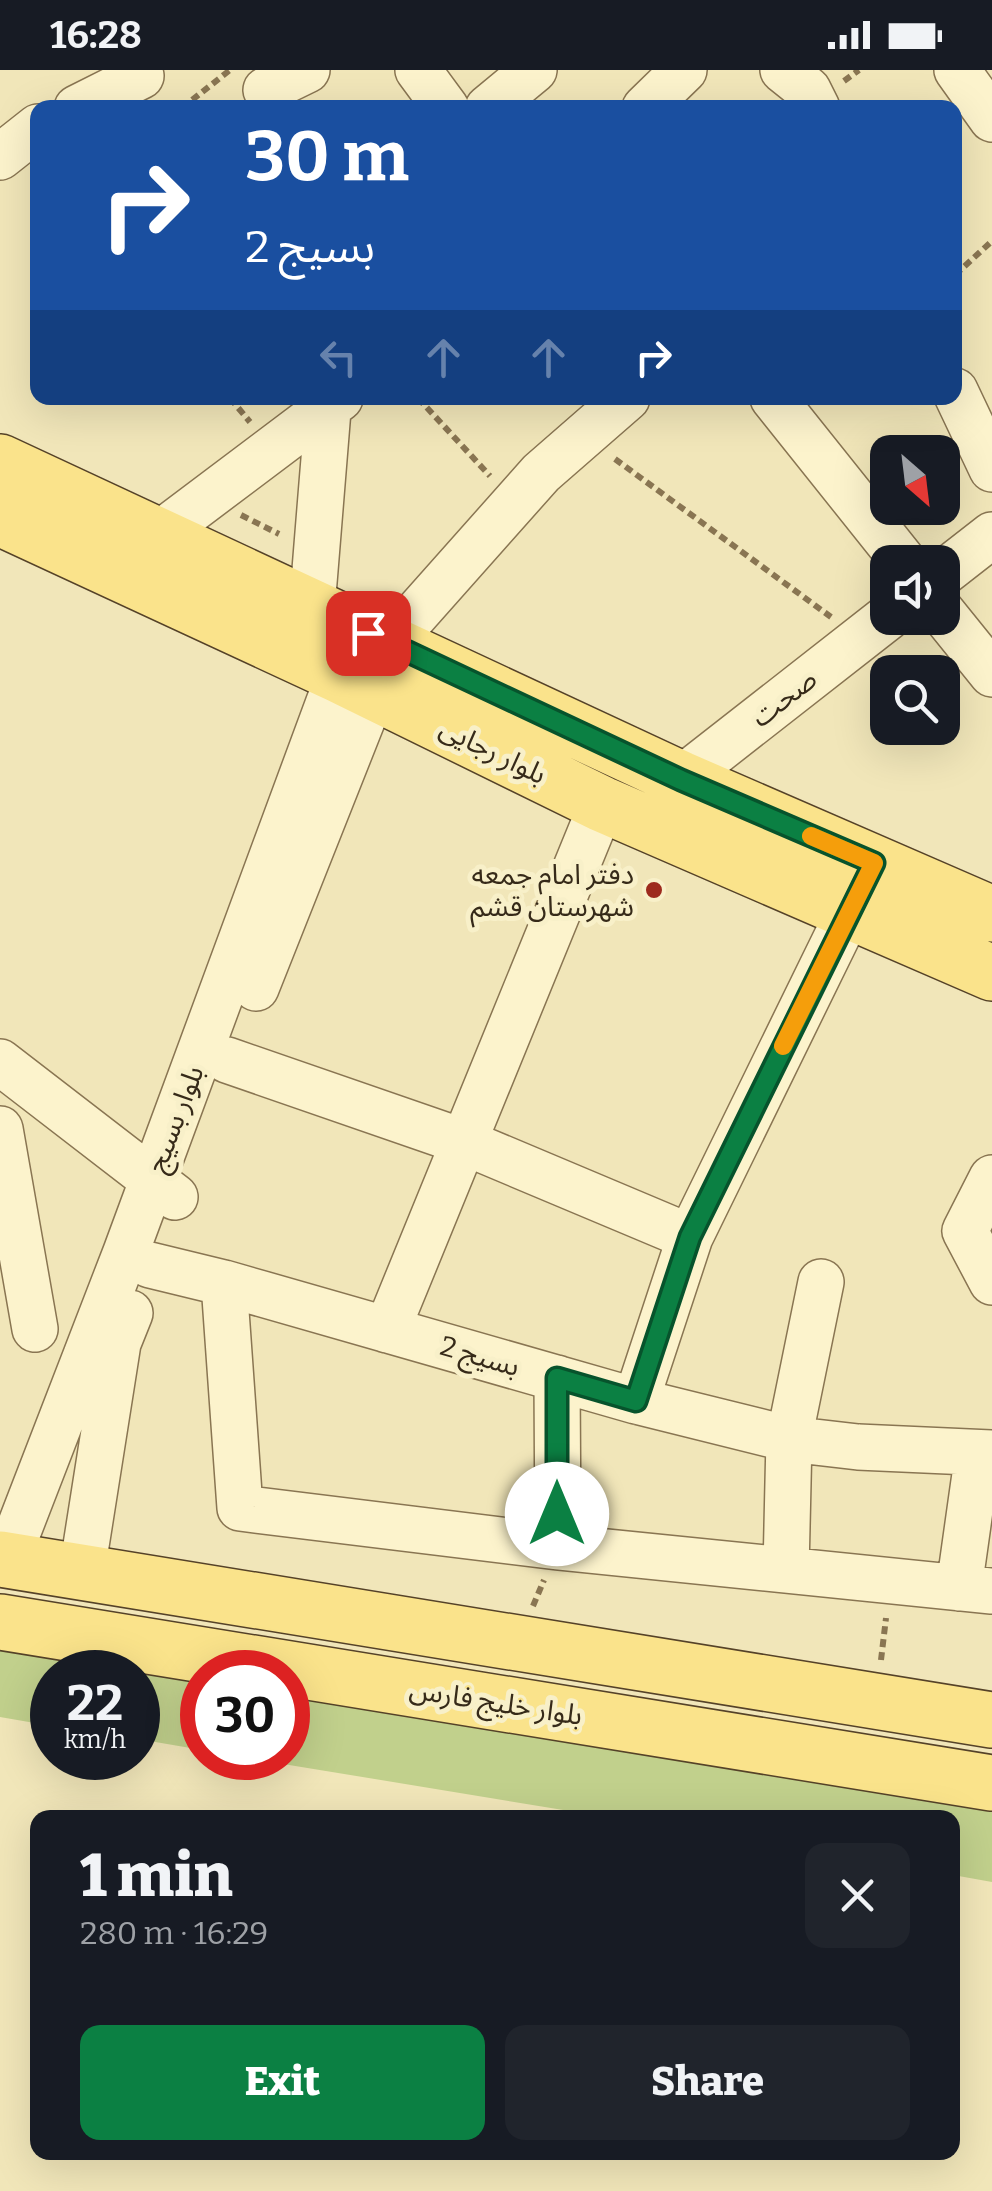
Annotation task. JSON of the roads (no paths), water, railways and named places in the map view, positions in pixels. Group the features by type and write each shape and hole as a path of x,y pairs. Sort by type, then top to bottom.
{"main road":[{"name":"بلوار رجایی","path":"0,462 312,607 367,670 602,804 862,887 992,914"},
{"name":"بلوار رجایی","path":"0,518 367,670 681,780 862,887 992,973"},
{"path":"4,1560 992,1720"},
{"name":"بلوار خلیج فارس","path":"0,1622 992,1783"}],"street":[{"path":"261,84 307,70"},
{"path":"418,70 440,100"},
{"path":"498,100 534,70"},
{"path":"653,100 684,70"},
{"path":"783,70 808,90 813,100"},
{"path":"957,70 992,119"},
{"path":"100,100 146,84"},
{"path":"0,157 30,133"},
{"path":"158,535 333,405"},
{"path":"312,607 334,405"},
{"path":"367,670 541,473 620,405"},
{"path":"779,405 890,545"},
{"path":"962,405 992,470"},
{"path":"960,560 992,535"},
{"name":"صحت","path":"681,780 870,631"},
{"path":"960,634 992,674"},
{"name":"بلوار بسیج","path":"82,1571 106,1340 150,1265 164,1188 227,1060 367,670"},
{"name":"بلوار بسیج","path":"4,1560 106,1340 367,670"},
{"path":"388,1330 602,804"},
{"path":"636,1401 690,1237 862,887"},
{"path":"227,1060 464,1142 690,1237"},
{"path":"0,1062 164,1188"},
{"path":"0,1129 18,1321 106,1340"},
{"path":"992,1178 966,1231 992,1282"},
{"name":"بسیج 2","path":"150,1265 636,1401 789,1438 858,1447 985,1453"},
{"path":"786,1570 789,1438 821,1282"},
{"path":"224,1283 240,1508 558,1547 975,1590 985,1453"},
{"path":"557,1378 558,1547"}],"place":[{"name":"دفتر امام جمعه شهرستان قشم","path":"654,890"}]}
